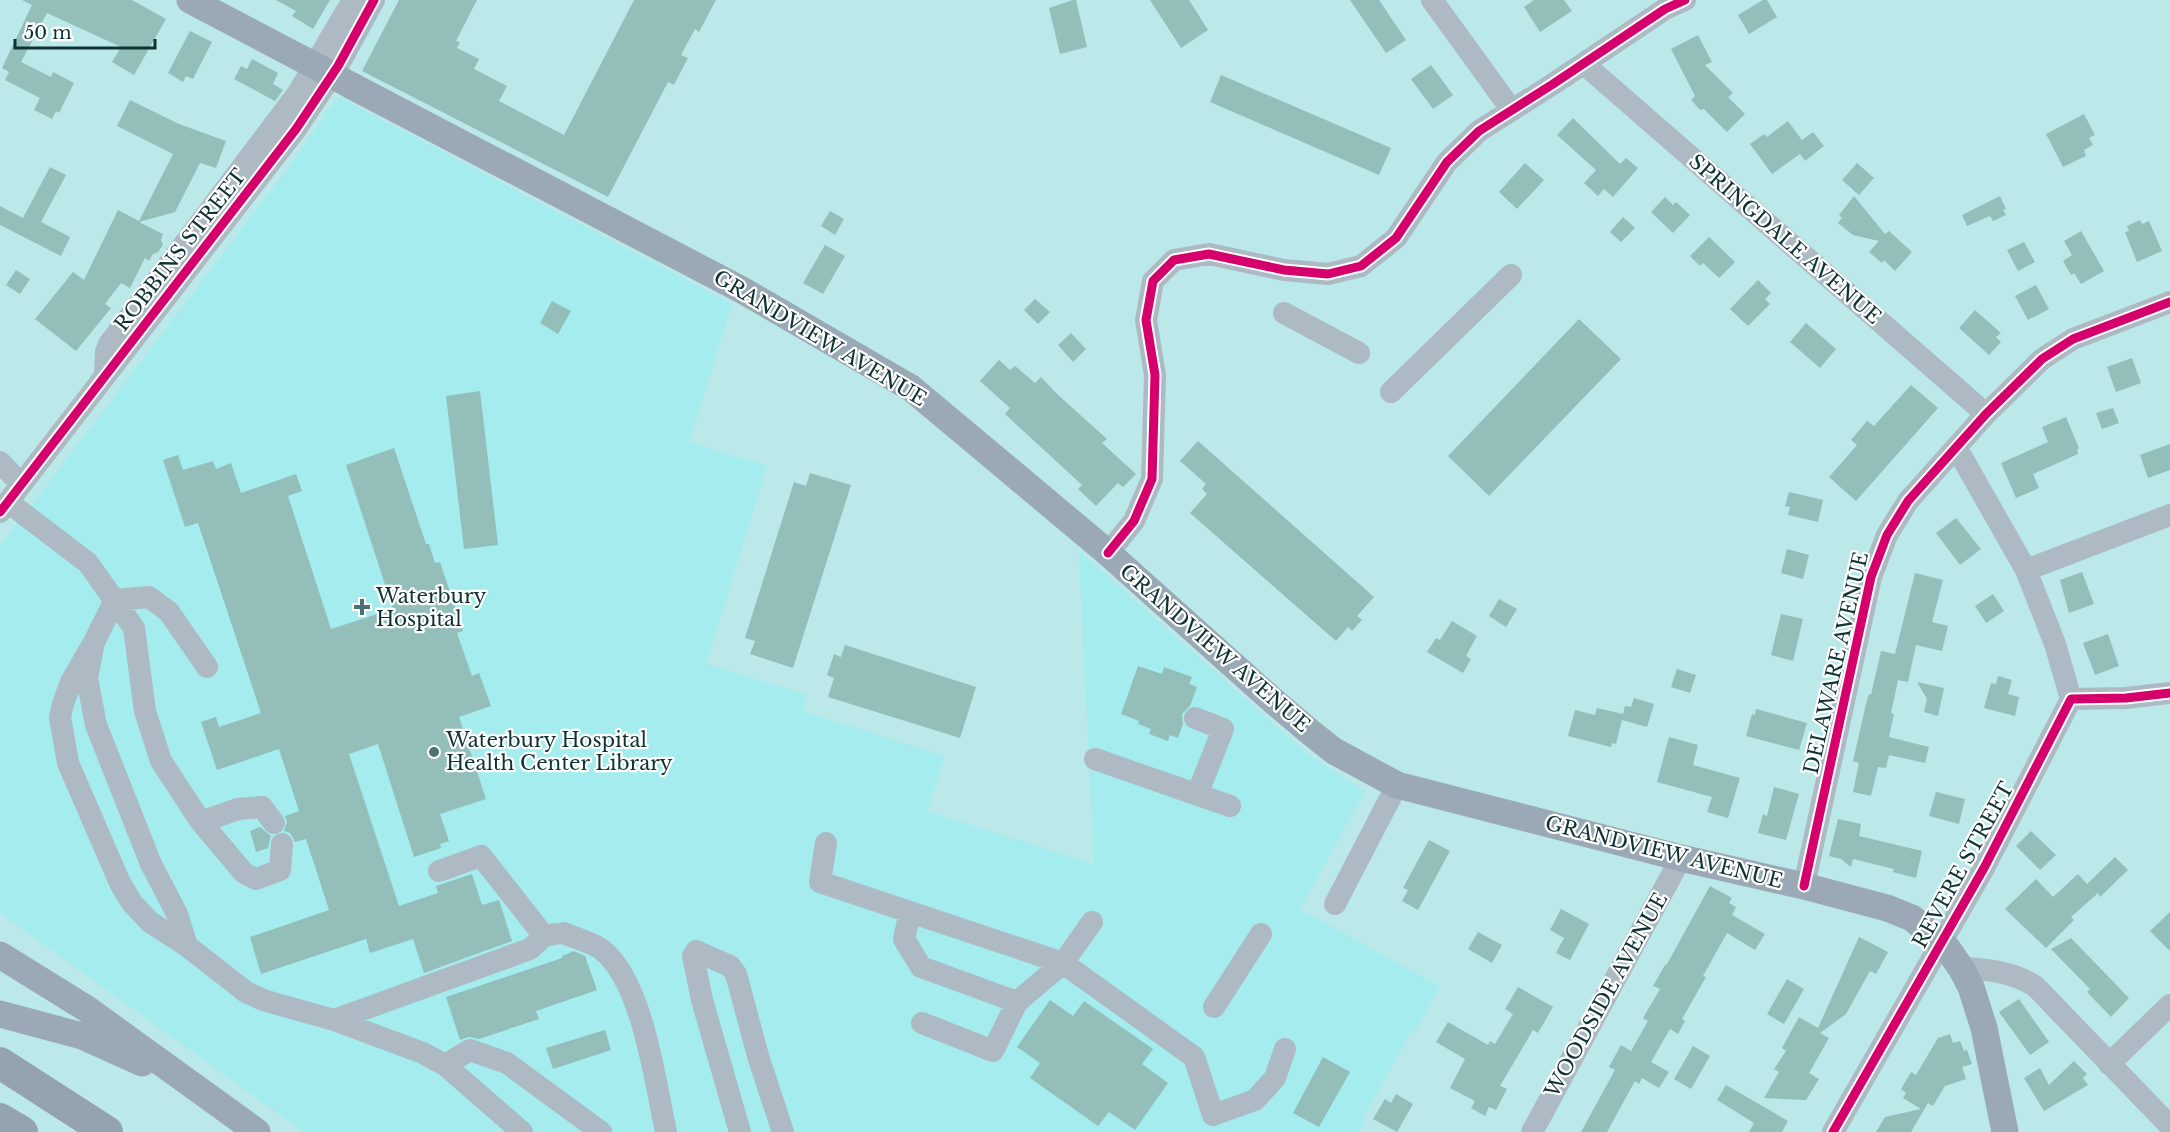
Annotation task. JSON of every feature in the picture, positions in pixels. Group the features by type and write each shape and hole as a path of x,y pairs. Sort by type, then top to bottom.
{"highway":[{"path":"0,1063 107,1132"},
{"path":"0,1119 22,1132"}],"main road":[{"name":"GRANDVIEW AVENUE","path":"190,0 742,290 911,388 1108,553 1271,699 1334,751 1397,785 1681,858 1804,886 1900,912 1920,924 1941,942 1961,968 1979,1008 2006,1132"},
{"path":"0,938 56,988"},
{"path":"0,956 56,988 118,1030 257,1132"},
{"path":"0,1014 49,1026 111,1048 210,1097"}],"street":[{"name":"ROBBINS STREET","path":"105,376 106,352 109,345 318,68 353,0"},
{"name":"ROBBINS STREET","path":"4,507 301,121 338,66 374,0"},
{"path":"1432,0 1511,109"},
{"path":"1108,553 1134,520 1152,479 1155,375 1146,320 1153,280 1174,260 1209,254 1284,270 1328,274 1360,266 1396,238 1448,162 1479,131 1665,9 1685,0"},
{"name":"SPRINGDALE AVENUE","path":"1584,64 1986,414"},
{"path":"1391,392 1511,275"},
{"name":"DELAWARE AVENUE","path":"1804,886 1871,577 1887,535 1908,501 1986,414 2043,359 2073,339 2170,302"},
{"path":"1284,313 1359,353"},
{"path":"1956,447 2026,570 2055,644 2071,699 2126,698 2170,693"},
{"path":"0,462 21,484"},
{"path":"4,507 88,563 134,628 145,711 161,760 201,822 244,873 256,879 280,870 282,844"},
{"path":"2026,570 2170,515"},
{"path":"115,600 149,597 169,612 207,667"},
{"path":"115,600 71,682 60,717 68,763 120,883 132,903 150,922 187,946 246,992 263,1000 334,1020 423,1053 446,1065 522,1132"},
{"path":"94,642 87,678 96,725 152,864 177,914 187,946"},
{"name":"REVERE STREET","path":"1833,1132 1984,868 2071,699"},
{"path":"1195,718 1223,729 1197,795"},
{"path":"1095,759 1230,806"},
{"path":"1335,904 1397,785"},
{"path":"201,822 238,809 262,807 274,823"},
{"path":"826,843 820,882 1063,963 1194,1057 1207,1124 1255,1100 1275,1078 1285,1049"},
{"path":"439,871 481,856 554,934 600,948 613,960 623,974 640,1012 666,1132"},
{"name":"WOODSIDE AVENUE","path":"1532,1132 1681,858"},
{"path":"910,912 904,939 921,967 1017,1002"},
{"path":"922,1023 993,1051 1017,1002 1063,963 1092,922"},
{"path":"334,1020 530,949 554,934"},
{"path":"1214,1007 1261,934"},
{"path":"740,1132 702,1000 693,956 696,951 730,966 736,974 758,1056 783,1132"},
{"path":"1961,968 2002,972 2029,982 2170,1126"},
{"path":"2109,1064 2170,1005"},
{"path":"446,1065 470,1050 499,1059 601,1132"}],"shaded area":[{"name":"Waterbury Hospital","path":"338,97 732,304 689,442 767,466 706,664 807,695 802,711 945,756 927,811 1094,864 1079,551 1306,753 1365,791 1300,909 1440,987 1416,1031 1412,1030 1363,1118 1366,1120 1360,1132 304,1132 0,913 0,546 287,170"}],"building":[{"path":"22,0 132,0 166,19 134,75 112,62 121,47 47,13 21,62 51,77 53,72 74,83 59,113 56,111 52,119 34,110 40,98 5,80 9,72 2,68 32,5"},
{"path":"276,0 330,0 313,29 292,16 296,11"},
{"path":"399,0 477,0 456,41 460,42 457,48 479,59 474,69 507,86 499,101 564,135 634,0 716,0 699,32 695,29 681,55 688,58 674,85 668,82 608,197 362,71"},
{"path":"1076,0 1087,47 1060,54 1049,8"},
{"path":"1150,0 1189,0 1208,30 1181,48"},
{"path":"1350,0 1379,0 1406,40 1386,53"},
{"path":"1534,0 1564,0 1572,11 1540,32 1524,7"},
{"path":"1763,0 1767,0 1777,17 1749,34 1738,15"},
{"path":"190,31 212,42 193,79 186,76 183,82 168,73"},
{"path":"1698,35 1712,62 1705,65 1733,93 1728,97 1745,114 1727,132 1704,109 1700,110 1691,100 1695,96 1671,49"},
{"path":"252,59 278,73 273,84 283,90 275,101 234,79 241,66 247,69"},
{"path":"1431,65 1453,95 1433,109 1411,79"},
{"path":"1221,75 1391,148 1379,175 1210,102"},
{"path":"130,100 179,124 226,141 216,168 200,163 175,212 139,222 163,234 161,240 163,245 149,261 145,258 130,288 121,283 105,304 111,308 76,351 35,319 73,272 84,280 118,210 139,221 173,154 117,126"},
{"path":"2084,114 2095,135 2089,138 2093,145 2084,150 2086,156 2063,167 2046,134"},
{"path":"1573,118 1620,164 1626,158 1638,168 1613,197 1604,189 1598,196 1584,183 1596,170 1557,135"},
{"path":"1788,121 1802,140 1813,132 1824,146 1805,161 1800,154 1772,174 1750,144 1764,134 1767,137"},
{"path":"1525,163 1544,180 1517,209 1499,192"},
{"path":"1857,163 1874,178 1859,195 1842,180"},
{"path":"50,167 66,175 41,222 70,237 61,256 0,225 0,206 23,218"},
{"path":"1854,196 1885,234 1889,231 1912,252 1895,271 1884,260 1882,263 1869,252 1879,241 1853,235 1838,223 1842,218 1839,215"},
{"path":"2000,196 2006,209 2003,210 2006,215 1993,221 1990,216 1967,226 1962,215"},
{"path":"1665,197 1673,205 1676,202 1690,215 1673,233 1651,212"},
{"path":"830,211 844,219 835,235 821,226"},
{"path":"1623,217 1635,228 1621,242 1610,232"},
{"path":"2140,220 2142,224 2149,221 2162,251 2137,262 2125,232 2129,231 2127,226"},
{"path":"2081,231 2104,271 2081,284 2074,273 2071,275 2063,261 2072,255 2064,241"},
{"path":"1709,237 1735,262 1719,278 1703,263 1700,266 1690,256"},
{"path":"2024,242 2035,262 2018,271 2007,250"},
{"path":"825,245 845,256 823,294 803,283"},
{"path":"16,270 30,279 20,294 6,285"},
{"path":"1758,280 1771,293 1765,299 1770,304 1748,326 1730,309"},
{"path":"2036,285 2049,309 2028,320 2015,296"},
{"path":"1035,299 1050,312 1038,324 1024,310"},
{"path":"552,301 571,311 558,334 540,323"},
{"path":"1975,310 2001,333 1996,337 2001,342 1989,355 1959,328"},
{"path":"1579,319 1621,359 1489,496 1448,456"},
{"path":"1806,323 1836,349 1820,368 1790,342"},
{"path":"1071,333 1086,349 1073,362 1058,345"},
{"path":"2132,358 2141,383 2116,392 2107,367"},
{"path":"999,360 1010,370 1015,366 1035,383 1041,377 1107,439 1102,443 1136,474 1123,487 1118,483 1096,506 1078,489 1082,485 1005,414 1010,408 980,381"},
{"path":"1911,385 1938,408 1856,501 1829,477 1857,445 1851,440 1867,421 1874,426"},
{"path":"480,391 498,545 464,549 446,396"},
{"path":"2113,408 2119,423 2102,429 2096,413"},
{"path":"2066,417 2079,448 2078,454 2033,474 2039,488 2016,498 2001,463 2048,442 2042,427"},
{"path":"1198,441 1374,597 1357,616 1362,620 1352,631 1348,627 1336,641 1190,513 1207,494 1202,489 1206,484 1180,461"},
{"path":"2170,444 2170,470 2148,478 2140,455"},
{"path":"394,448 426,544 429,544 435,563 440,562 463,631 457,633 472,676 479,673 491,706 459,717 486,799 440,814 449,841 440,844 441,848 414,857 378,744 349,754 399,906 438,893 436,886 472,874 482,905 499,900 512,941 424,973 413,939 370,953 366,939 261,974 250,937 329,910 306,839 295,842 290,833 284,831 287,822 285,816 299,811 279,749 217,770 201,722 216,717 219,727 261,713 198,523 185,527 163,460 178,455 183,470 213,461 216,469 231,463 241,493 296,474 302,491 288,496 331,629 393,609 346,465"},
{"path":"810,473 851,485 793,668 750,654 755,641 745,638 794,482 806,486"},
{"path":"1789,492 1823,500 1818,522 1788,515 1790,507 1785,506"},
{"path":"1956,518 1981,549 1960,565 1936,533"},
{"path":"1787,549 1809,555 1803,579 1781,573"},
{"path":"2082,572 2094,604 2069,613 2060,580"},
{"path":"1915,573 1943,580 1932,622 1948,626 1942,651 1916,645 1908,682 1898,680 1889,737 1929,747 1925,763 1889,755 1886,768 1878,767 1871,796 1853,792 1859,763 1853,761 1881,651 1895,654"},
{"path":"1993,594 2004,611 1986,623 1975,606"},
{"path":"1499,599 1517,609 1506,627 1489,616"},
{"path":"1781,614 1803,619 1793,661 1771,655"},
{"path":"1452,621 1477,636 1466,656 1471,659 1463,673 1427,652 1436,638 1440,640"},
{"path":"2108,634 2119,666 2095,675 2083,643"},
{"path":"845,645 976,687 960,738 828,697 834,678 827,675 834,654 841,657"},
{"path":"1138,666 1162,674 1164,667 1192,677 1189,684 1197,687 1190,706 1182,714 1183,724 1178,738 1170,735 1168,741 1149,734 1151,729 1121,714"},
{"path":"1677,669 1696,675 1690,693 1671,687"},
{"path":"1998,676 2012,680 2008,694 2019,697 2015,716 1984,708 1991,683 1996,684"},
{"path":"1917,682 1944,688 1938,716 1924,712 1927,699"},
{"path":"1634,698 1654,704 1647,727 1622,720 1616,744 1612,743 1611,747 1568,736 1575,710 1595,715 1597,708 1623,714 1625,706 1631,707"},
{"path":"1756,709 1807,723 1799,750 1746,736 1752,714 1755,715"},
{"path":"1669,737 1698,745 1693,765 1740,778 1728,818 1707,812 1712,797 1657,782"},
{"path":"1774,787 1799,794 1786,840 1758,833 1763,814 1767,816"},
{"path":"1936,792 1965,799 1959,824 1929,816"},
{"path":"1838,819 1861,824 1859,836 1922,851 1916,878 1893,872 1894,869 1853,859 1851,867 1841,859 1829,856"},
{"path":"260,827 271,836 268,848 256,852 250,831"},
{"path":"2031,831 2056,855 2040,870 2016,846"},
{"path":"1429,840 1450,851 1418,910 1402,901 1408,890 1403,888"},
{"path":"2115,857 2128,870 2100,897 2098,893 2071,917 2074,920 2046,948 2005,909 2036,879 2053,897 2078,874 2087,884"},
{"path":"1710,886 1732,898 1729,903 1736,907 1732,915 1765,934 1755,950 1727,933 1682,1019 1685,1021 1678,1034 1670,1029 1651,1062 1669,1072 1659,1088 1642,1078 1639,1084 1635,1081 1607,1132 1581,1132 1615,1070 1609,1067 1621,1045 1631,1051 1648,1021 1643,1018 1660,989 1653,986"},
{"path":"1561,909 1589,924 1570,960 1556,953 1564,938 1550,930"},
{"path":"2170,912 2170,951 2150,931"},
{"path":"1478,932 1502,945 1492,963 1468,949"},
{"path":"1859,937 1888,952 1876,974 1870,971 1846,1014 1820,1033 1829,1038 1809,1073 1819,1079 1806,1100 1764,1098 1779,1072 1774,1069 1786,1051 1782,1048 1799,1017 1818,1028"},
{"path":"2071,938 2129,998 2111,1017 2087,992 2090,989 2051,949"},
{"path":"574,951 585,956 597,990 536,1011 539,1019 479,1039 469,1037 460,1040 446,997 562,958"},
{"path":"1787,979 1804,989 1784,1024 1767,1014"},
{"path":"1518,987 1553,1007 1538,1033 1533,1030 1500,1086 1507,1089 1496,1110 1489,1107 1485,1116 1471,1108 1475,1101 1450,1088 1465,1059 1436,1042 1448,1022 1488,1045 1490,1041 1495,1044 1513,1014 1505,1009"},
{"path":"2019,999 2049,1042 2030,1055 1999,1012"},
{"path":"1050,1000 1073,1016 1084,1001 1153,1049 1142,1064 1168,1083 1135,1130 1109,1112 1098,1126 1030,1078 1040,1063 1017,1047"},
{"path":"605,1030 611,1050 553,1069 546,1048"},
{"path":"1950,1034 1953,1043 1960,1041 1964,1051 1967,1050 1972,1064 1962,1067 1966,1079 1945,1086 1933,1106 1928,1103 1911,1132 1876,1132 1885,1117 1921,1109 1903,1098 1906,1093 1901,1089 1911,1072 1916,1075 1938,1038"},
{"path":"1693,1046 1710,1056 1691,1089 1674,1079"},
{"path":"1323,1057 1350,1072 1319,1127 1293,1113"},
{"path":"2074,1061 2087,1074 2083,1078 2088,1085 2044,1111 2024,1078 2040,1068 2049,1085"},
{"path":"1726,1085 1788,1121 1782,1132 1749,1132 1754,1123 1717,1100"},
{"path":"1396,1094 1413,1104 1397,1132 1373,1119 1385,1099 1391,1103"}],"cycle path":[{"path":"0,512 296,129 338,66 374,0"},
{"path":"1108,553 1134,521 1152,479 1155,375 1146,320 1153,281 1174,260 1209,254 1284,270 1328,274 1361,266 1396,238 1447,162 1479,131 1665,9 1685,0"},
{"path":"1804,886 1871,577 1887,535 1908,501 1986,414 2042,359 2073,339 2170,302"},
{"path":"1833,1132 1984,868 2071,699 2126,698 2170,693"}],"place":[{"name":"Waterbury Hospital","path":"362,607"},
{"name":"Waterbury Hospital Health Center Library","path":"434,752"}]}
